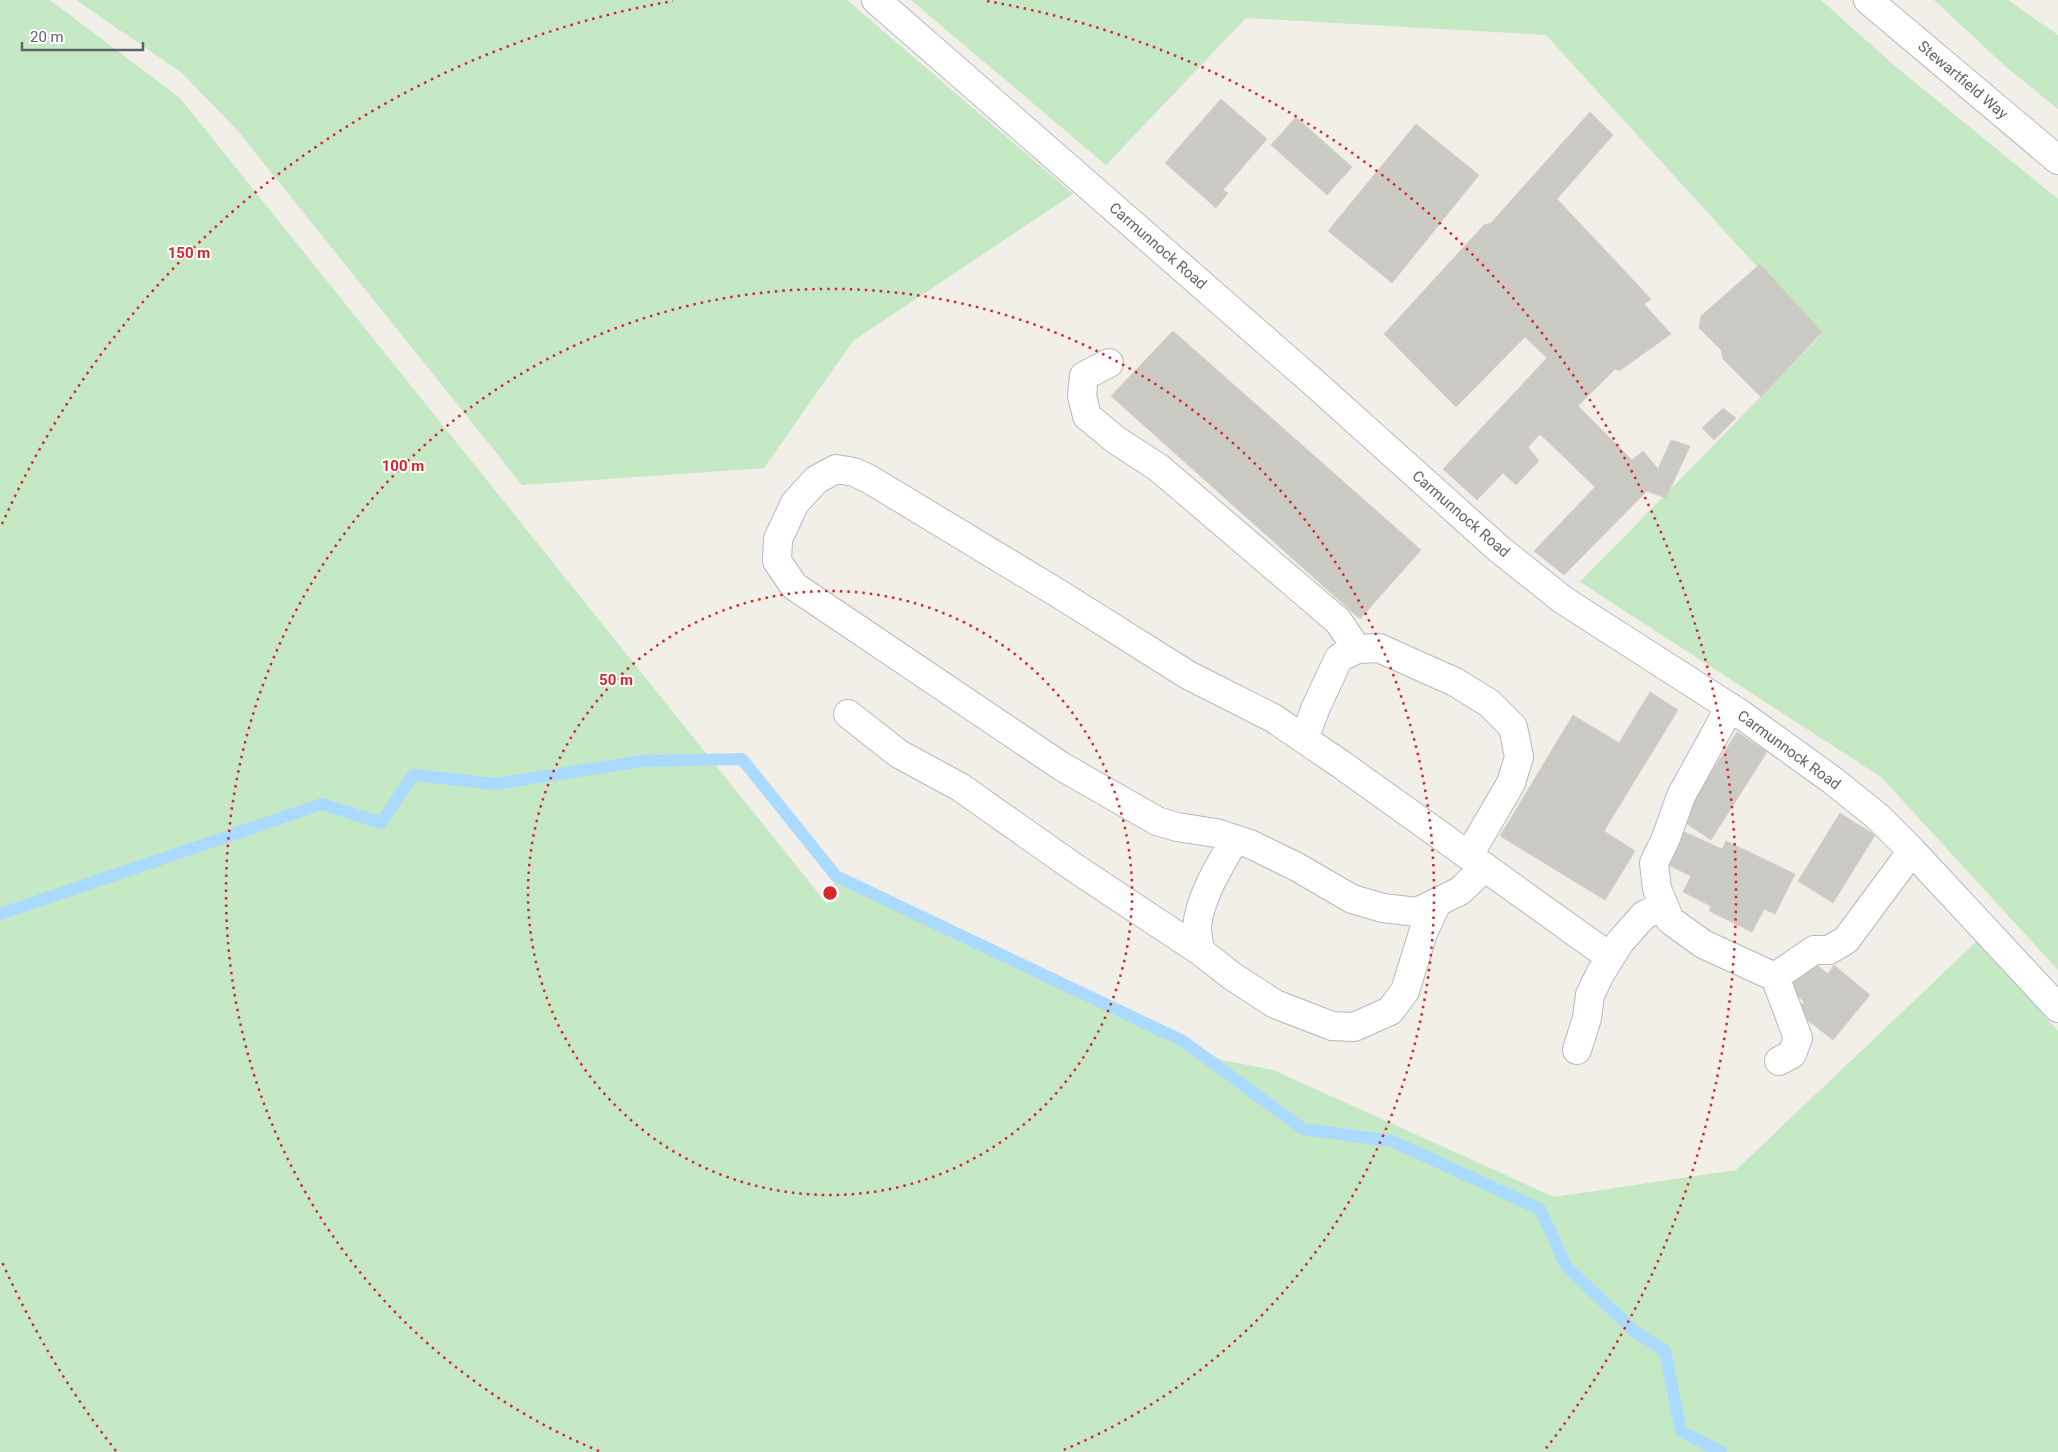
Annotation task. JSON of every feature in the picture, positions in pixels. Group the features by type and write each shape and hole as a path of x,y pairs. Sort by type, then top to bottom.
{"street":[{"name":"Carmunnock Road","path":"876,0 1312,381 1499,549 1563,600 1730,707 1832,780 1877,816 2058,1008"},
{"name":"Stewartfield Way","path":"1868,0 2058,160"},
{"path":"1109,363 1084,376 1082,396 1087,416 1116,440 1159,468 1338,621 1358,649"},
{"path":"1304,739 1316,707 1340,658 1358,649 1379,648 1455,682 1489,703 1513,727 1519,757 1511,783 1477,861 1460,891 1417,912 1384,908 1352,899 1297,867 1250,844 1216,833 1177,827 1157,821 1061,766 794,586 777,561 778,539 795,503 816,480 836,469 854,472 1061,595 1188,675 1273,718 1477,861 1610,957"},
{"path":"1730,707 1681,796 1666,838 1654,863 1658,889 1670,920 1703,944 1775,977 1798,1038 1792,1054 1779,1061"},
{"path":"848,714 898,754 960,787 1080,872 1200,950 1275,1004 1332,1026 1354,1027 1390,1011 1405,992 1423,933 1437,903"},
{"path":"1200,950 1197,926 1204,900 1216,872 1235,839"},
{"path":"1775,977 1814,950 1829,950 1846,940 1912,851"},
{"path":"1577,1050 1587,1018 1590,994 1610,957 1620,942 1644,915 1664,906"}],"green space":[{"path":"0,0 50,0 180,98 827,904 836,876 1222,1060 1273,1070 1554,1197 1736,1170 1977,941 2058,1031 2058,1452 0,1452"},
{"path":"76,0 847,0 1073,194 853,341 764,468 522,485 238,131 182,73"},
{"path":"911,0 1821,0 1896,67 2058,199 2058,970 1881,777 1580,582 1820,336 1546,35 1246,18 1106,165"},
{"path":"1934,0 2008,0 2058,35 2058,109 2005,66"}],"building":[{"path":"1221,99 1267,139 1223,190 1228,193 1216,208 1165,163"},
{"path":"1590,112 1613,135 1557,199 1651,299 1644,304 1671,334 1619,371 1615,369 1578,406 1632,460 1643,451 1658,469 1671,440 1690,446 1666,498 1647,491 1564,575 1534,551 1595,487 1540,434 1528,447 1539,461 1516,485 1503,473 1477,500 1443,469 1547,358 1525,337 1456,407 1384,334 1484,225 1491,223"},
{"path":"1296,117 1352,167 1327,195 1271,145"},
{"path":"1416,124 1479,175 1392,283 1328,231"},
{"path":"1760,264 1822,332 1761,397 1723,359 1721,350 1699,328 1701,316"},
{"path":"1173,331 1421,550 1360,619 1111,396"},
{"path":"1723,408 1736,418 1714,440 1702,428"},
{"path":"1650,692 1678,710 1604,831 1635,851 1605,900 1500,836 1573,715 1619,743"},
{"path":"1737,732 1767,752 1711,840 1681,820"},
{"path":"1840,813 1875,835 1833,903 1798,881"},
{"path":"1676,828 1722,849 1726,841 1795,874 1775,914 1764,909 1752,932 1709,911 1711,906 1683,892 1691,876 1660,861"},
{"path":"1810,959 1828,974 1834,965 1870,995 1833,1040 1796,1011 1804,1002 1788,986"}],"waterway":[{"path":"0,914 322,804 381,823 413,775 495,784 642,761 742,759 836,876 1183,1041 1303,1129 1392,1141 1540,1209 1566,1266 1634,1331 1665,1351 1681,1431 1721,1452"}]}
